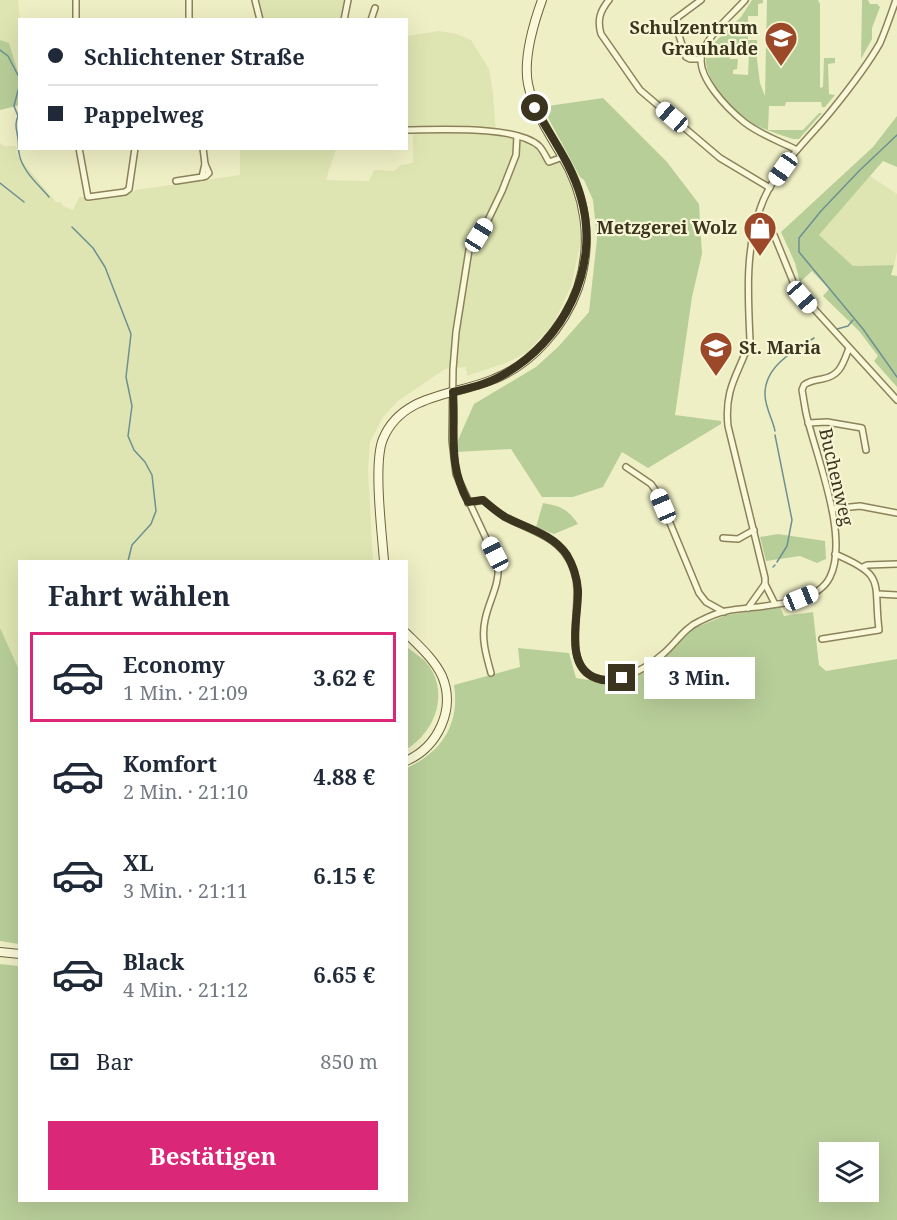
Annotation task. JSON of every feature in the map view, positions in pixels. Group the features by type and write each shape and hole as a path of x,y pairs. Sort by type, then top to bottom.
{"main road":[{"path":"384,560 379,461 382,441 395,419 422,400 493,380 524,362 553,333 578,289 584,263 586,238 580,195 563,157 535,108 528,85 528,53 542,0"},
{"path":"408,635 432,660 446,688 444,720 430,745 408,760"},
{"path":"0,952 18,954"}],"street":[{"path":"76,0 76,18"},
{"path":"189,0 189,18"},
{"path":"255,0 260,18"},
{"path":"345,18 348,0"},
{"path":"609,0 599,16 598,25 601,34 640,90 720,158 770,188"},
{"path":"701,0 674,20 686,57 701,59"},
{"path":"745,0 708,40 701,59 704,72 726,106 745,123 797,150"},
{"path":"468,502 483,500 503,516 550,539 566,554 574,571 578,590 575,645 577,656 580,666 593,677 612,681 622,678 663,655 689,627 724,612 775,604 765,584 728,426 726,408 730,388 750,340 750,243 760,207 770,188 797,150 831,111 876,48 896,0"},
{"path":"372,18 375,8"},
{"path":"408,130 465,130 517,136 539,147 549,162 563,157"},
{"path":"491,673 484,646 484,630 485,617 499,575 498,564 456,474 452,440 453,392 456,332 469,250 488,220 502,191 516,155 517,136"},
{"path":"79,150 88,196 125,192 132,188 135,150"},
{"path":"176,181 202,177 205,164 203,150"},
{"path":"754,227 774,235 796,289 897,400"},
{"name":"Buchenweg","path":"775,604 807,596 825,585 831,576 835,554 832,509 822,466 808,423 802,390 808,382 836,374 849,348"},
{"path":"808,423 827,422 862,428 866,450"},
{"path":"626,467 651,484 658,494 699,592 706,602 724,612"},
{"path":"832,509 860,506 897,513"},
{"path":"723,538 738,539 754,530"},
{"path":"822,639 879,630 878,594 872,575 863,567 835,554"},
{"path":"863,567 897,564"},
{"path":"748,608 765,584"},
{"path":"878,594 897,595"}],"green space":[{"path":"0,0 18,0 20,18 18,18 18,73 9,43 0,40"},
{"path":"251,0 348,0 344,18 259,18"},
{"path":"752,0 763,0 763,3 758,4 758,16 748,16 748,40 757,40 757,47 738,47 738,49 722,47 716,51 711,50 715,42 741,17"},
{"path":"767,0 818,0 820,4 820,88 823,87 824,58 835,58 835,63 828,64 829,94 835,95 825,107 822,107 821,102 786,102 785,106 769,106 768,130 803,130 819,113 822,113 799,139 793,139 770,131 757,126 740,115 716,88 707,67 706,58 730,57 730,59 738,59 737,69 733,70 733,74 748,75 749,52 756,52 760,83 765,96"},
{"path":"862,0 868,0 870,4 877,4 880,7 872,28 872,39 861,59"},
{"path":"439,31 457,34 471,40 489,69 496,133 517,136 539,147 549,162 561,162 575,190 581,214 582,237 571,286 553,325 526,353 506,363 467,376 466,367 445,369 398,401 383,417 370,442 368,470 373,560 18,560 18,671 0,628 0,143 4,146 16,146 17,155 56,202 61,202 63,206 73,210 79,197 83,197 87,202 129,194 136,190 240,175 240,150 336,150 326,180 369,181 374,170 394,171 401,165 413,163 413,132 408,130 408,36"},
{"path":"0,40 9,43 18,73 18,106 0,110"},
{"path":"603,98 667,162 699,204 702,254 692,297 675,415 721,421 721,424 648,468 622,452 603,487 573,497 542,497 511,449 456,452 458,440 474,404 536,367 558,347 589,312 597,239 593,200 545,112 548,106"},
{"path":"897,116 897,167 883,161 819,235 853,266 894,265 891,275 897,276 897,387 874,361 878,356 859,331 823,296 829,289 812,271 800,282 795,263 781,232 873,147"},
{"path":"870,176 897,194 897,252 894,265 853,266 819,235"},
{"path":"543,503 563,509 578,524 554,534 536,527"},
{"path":"778,534 825,541 826,559 817,563 800,556 766,561 760,537"},
{"path":"780,607 784,616 813,612 819,665 826,671 897,659 897,1220 0,1220 0,964 18,966 18,1202 408,1202 408,767 430,754 446,735 454,712 454,685 520,667 518,648 569,653 576,678 608,683 621,682 634,677 661,659 694,628 727,615"},
{"path":"0,628 18,668 18,944 0,941"},
{"path":"408,648 425,661 433,672 437,684 437,709 426,732 408,748"}],"waterway":[{"path":"0,50 8,56 18,75"},
{"path":"18,91 14,106 18,116"},
{"path":"18,116 16,125 18,141"},
{"path":"897,135 859,171 799,238 799,252 863,329 897,377"},
{"path":"19,150 27,171 49,197"},
{"path":"0,183 24,202"},
{"path":"72,227 93,248 105,267 131,334 126,377 132,406 128,436 134,450 145,462 152,475 156,511 151,524 132,545 128,560"},
{"path":"837,329 848,326 853,320"},
{"path":"775,431 765,400 769,376 781,361 814,338"},
{"path":"775,435 792,520 787,546 777,562"}],"place":[{"name":"Schulzentrum Grauhalde","path":"781,67"},
{"name":"Metzgerei Wolz","path":"760,257"},
{"name":"St. Maria","path":"716,377"}],"route":[{"path":"535,108 576,183 584,209 585,255 578,289 565,316 540,348 500,377 453,392 452,440 456,474 468,502 483,500 503,516 558,544 570,561 578,590 575,645 580,666 585,672 602,680 612,681 622,678"}]}
